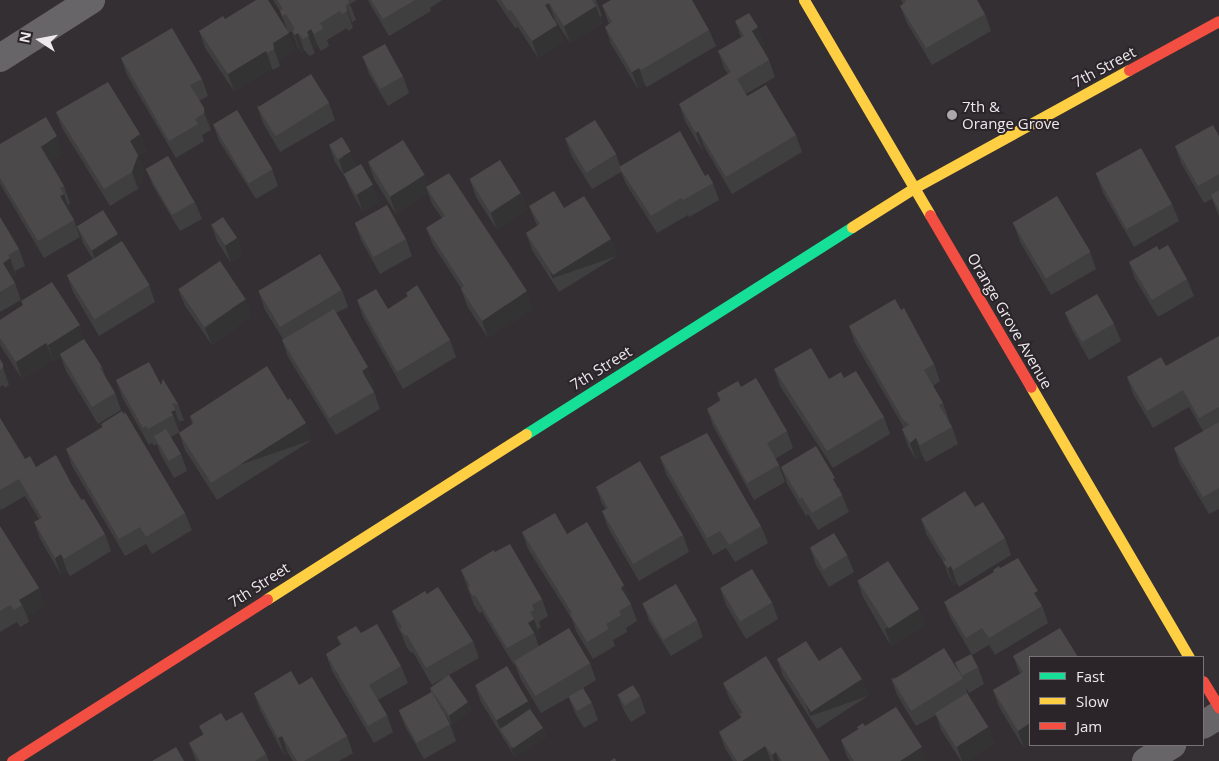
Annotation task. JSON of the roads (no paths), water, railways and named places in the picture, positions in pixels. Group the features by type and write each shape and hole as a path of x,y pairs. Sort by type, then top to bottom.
{"street":[{"path":"0,58 91,0"},
{"name":"Orange Grove Avenue","path":"804,0 1188,656"},
{"name":"7th Street","path":"12,761 914,188 1219,21"},
{"path":"1204,683 1219,708"},
{"path":"1204,724 1219,715"},
{"path":"1146,761 1170,746"}],"place":[{"name":"7th & Orange Grove","path":"952,115"}]}
